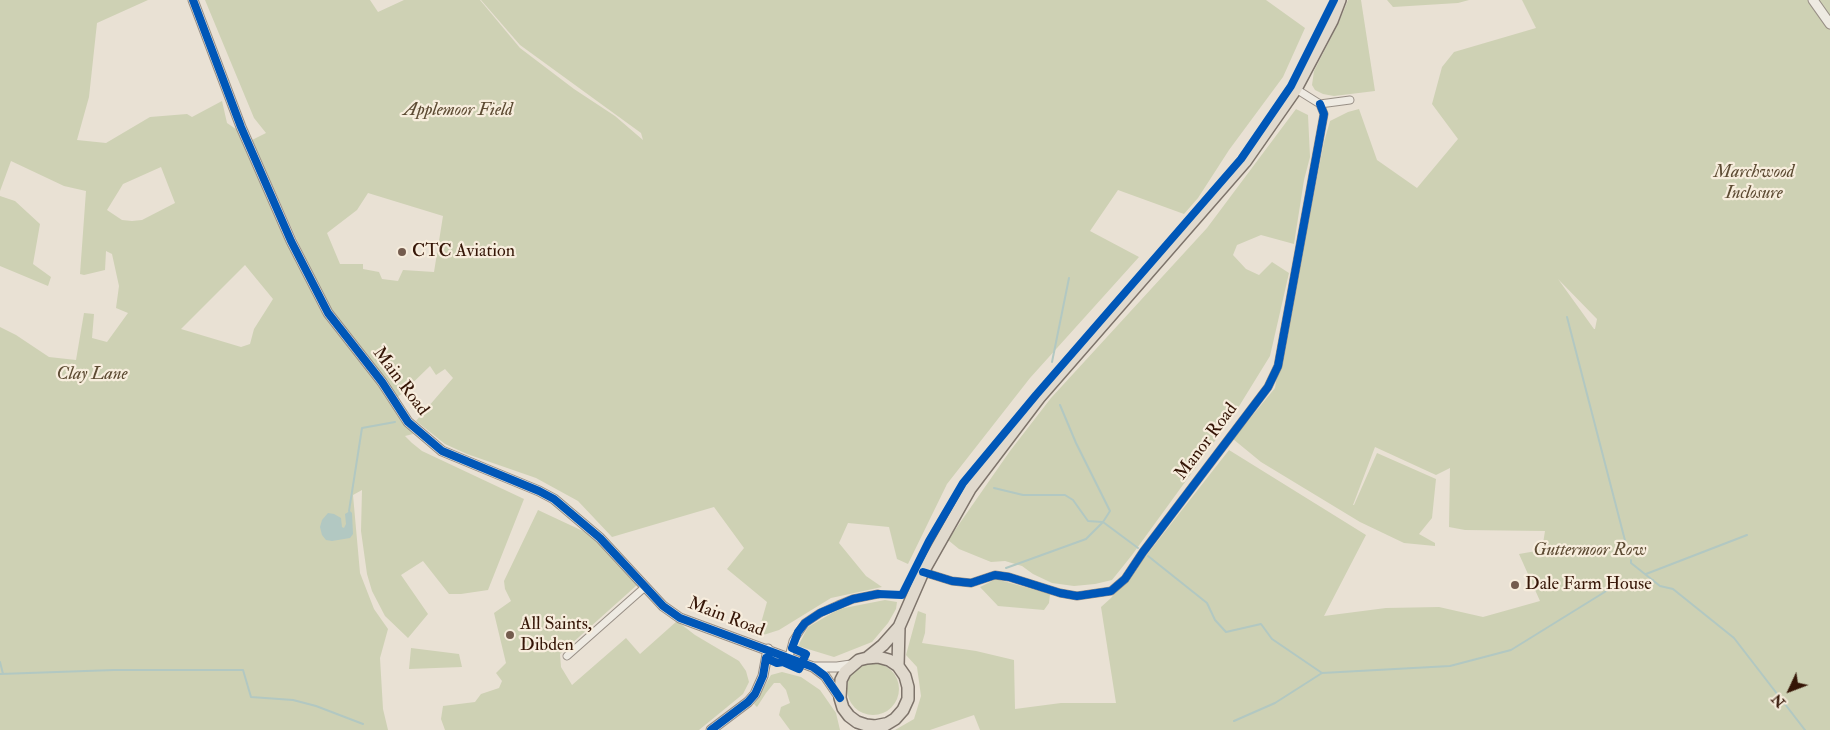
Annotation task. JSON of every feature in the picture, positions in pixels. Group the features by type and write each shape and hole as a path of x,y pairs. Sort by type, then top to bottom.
{"main road":[{"path":"867,658 878,657 889,660 898,666 905,676 908,687 908,699 903,710 895,719 881,727 857,722 849,716 843,708 840,698 841,680 851,665 867,658 899,627 923,572 970,490 1039,398 1245,162 1296,89 1332,21 1340,0"},
{"path":"898,666 899,627"},
{"path":"849,716 850,730"}],"street":[{"name":"Main Road","path":"193,0 241,127 291,241 328,313 382,382 408,422 442,451 539,491 554,500 600,538 663,606 680,618 813,667 825,676 840,698"},
{"path":"1813,0 1830,24"},
{"path":"1296,89 1320,104 1350,100"},
{"name":"Manor Road","path":"923,572 952,582 971,583 995,575 1009,577 1060,593 1078,596 1111,591 1125,578 1268,388 1278,366 1324,114 1320,104"},
{"path":"567,656 645,587"},
{"path":"789,657 793,641 805,623 820,613 853,599 878,594"},
{"name":"Main Road","path":"711,730 748,702 755,694 763,676 768,649"},
{"name":"Main Road","path":"813,667 837,668 851,665"}],"green space":[{"path":"0,0 148,0 97,23 89,97 77,140 106,143 150,117 187,114 192,117 222,101 227,123 252,140 266,133 254,118 205,0 370,0 378,12 404,0 480,0 520,48 574,89 615,116 643,140 641,133 520,45 481,0 1266,0 1305,28 1283,77 1229,150 1198,198 1184,214 1118,190 1090,231 1139,257 1030,378 947,484 908,564 897,559 889,527 848,523 839,543 866,576 882,587 831,598 779,630 757,637 767,602 727,569 744,548 714,507 612,537 578,501 536,478 467,454 445,444 416,421 453,378 445,369 436,375 430,366 394,401 371,374 413,434 405,436 412,443 422,451 524,499 488,590 449,594 423,561 401,575 428,614 408,638 385,616 372,591 367,574 361,531 362,490 353,495 360,573 374,609 388,629 380,658 383,709 388,730 0,730 0,327 16,335 49,357 76,360 84,313 94,314 92,338 107,342 128,313 116,308 119,286 112,254 106,251 105,270 84,275 80,274 86,191 64,186 11,161 0,191","holes":["259,156 319,291 281,220","161,167 175,203 142,220 122,220 107,210 123,184","368,193 443,216 434,272 403,270 398,281 382,279 379,272 363,269 363,264 340,264 327,233 357,210","245,265 273,299 254,329 250,344 241,347 181,329"]},
{"path":"1348,0 1361,0 1375,91 1334,96 1323,94 1315,90 1312,85 1314,71"},
{"path":"1387,0 1469,0 1458,3 1393,7"},
{"path":"1522,0 1830,0 1830,730 980,730 974,715 930,730 895,730 914,719 921,696 917,667 906,655 918,611 926,614 925,633 922,643 976,651 1014,660 1015,709 1061,703 1116,703 1101,607 1138,566 1229,450 1366,535 1324,616 1386,608 1439,607 1483,617 1540,601 1519,554 1542,550 1545,531 1465,530 1449,527 1450,468 1436,475 1375,447 1353,505 1377,453 1436,479 1432,518 1419,534 1435,543 1435,546 1404,543 1360,522 1261,462 1233,439 1275,388 1284,331 1330,121 1359,109 1377,160 1417,188 1458,139 1432,104 1442,67 1454,52 1536,28","holes":["1558,279 1597,319 1594,329"]},
{"path":"1296,109 1308,115 1310,157 1304,180 1294,244 1261,235 1237,245 1233,255 1246,269 1259,275 1272,262 1289,273 1270,356 1233,416 1132,555 1112,580 1074,586 1052,583 1033,574 1022,566 1005,561 991,562 959,549 948,540 1010,451 1051,398 1207,228"},
{"path":"0,196 15,201 40,224 33,264 51,277 48,286 0,266"},
{"path":"538,510 585,532 597,542 637,585 560,654 561,667 572,685 626,638 640,654 677,621 695,635 739,661 746,671 749,682 743,694 699,730 445,730 441,719 443,706 475,702 481,694 499,688 502,681 496,673 506,663 494,613 511,601 505,589 504,581"},
{"path":"996,579 1050,594 1049,603 1044,610 998,606 980,587"},
{"path":"885,600 897,602 896,609 888,623 872,642 834,657 798,646 808,627 839,609"},
{"path":"411,648 459,654 462,667 409,669"},
{"path":"873,663 883,665 891,671 897,679 899,689 897,699 891,707 883,713 873,715 863,713 855,707 849,699 847,689 849,679 855,671 863,665"},
{"path":"782,672 801,677 820,690 836,713 840,730 790,730 779,715 781,707 790,703 786,690 780,683 774,683 757,707 754,704 771,675"}],"water":[{"path":"350,511 352,513 353,534 350,538 326,540 322,535 320,527 322,520 328,513 334,514 341,518 342,527 344,528 346,524 345,514"}],"waterway":[{"path":"1052,362 1069,278"},
{"path":"1567,317 1628,552"},
{"path":"1060,405 1076,443 1110,511 1103,522 1138,548"},
{"path":"349,511 362,428 395,422"},
{"path":"994,488 1023,495 1065,495 1073,500 1088,521 1102,522"},
{"path":"1006,568 1086,539 1103,522"},
{"path":"1646,574 1747,535"},
{"path":"1148,556 1207,603 1215,620 1226,632 1261,624 1272,639 1322,673 1450,666 1511,650 1616,585 1653,580"},
{"path":"1631,560 1631,563 1660,586 1673,589 1734,638 1805,730"},
{"path":"0,662 3,674"},
{"path":"0,674 114,670 243,670 251,697 293,700 316,706 363,724"},
{"path":"1234,721 1275,703 1322,673"}],"cycle path":[{"path":"193,0 241,127 291,241 328,313 382,382 408,422 442,451 554,499 600,538 663,606 680,618 813,667 825,676 840,698"},
{"path":"711,730 748,702 755,694 763,676 766,658 777,663 783,662 799,669 806,654 792,648 798,632 805,623 820,613 853,599 878,594 902,595 929,541 963,483 1036,395 1241,159 1291,86 1334,0"},
{"path":"923,572 952,581 971,583 995,575 1009,577 1060,593 1077,596 1111,591 1125,579 1143,552 1268,387 1278,366 1324,114 1320,104"}],"place":[{"name":"CTC Aviation","path":"402,252"},
{"name":"Dale Farm House","path":"1515,585"},
{"name":"All Saints, Dibden","path":"510,635"}],"park label":[{"name":"Applemoor Field","path":"458,111"},
{"name":"Marchwood Inclosure","path":"1754,183"},
{"name":"Clay Lane","path":"92,375"},
{"name":"Guttermoor Row","path":"1590,551"}]}
